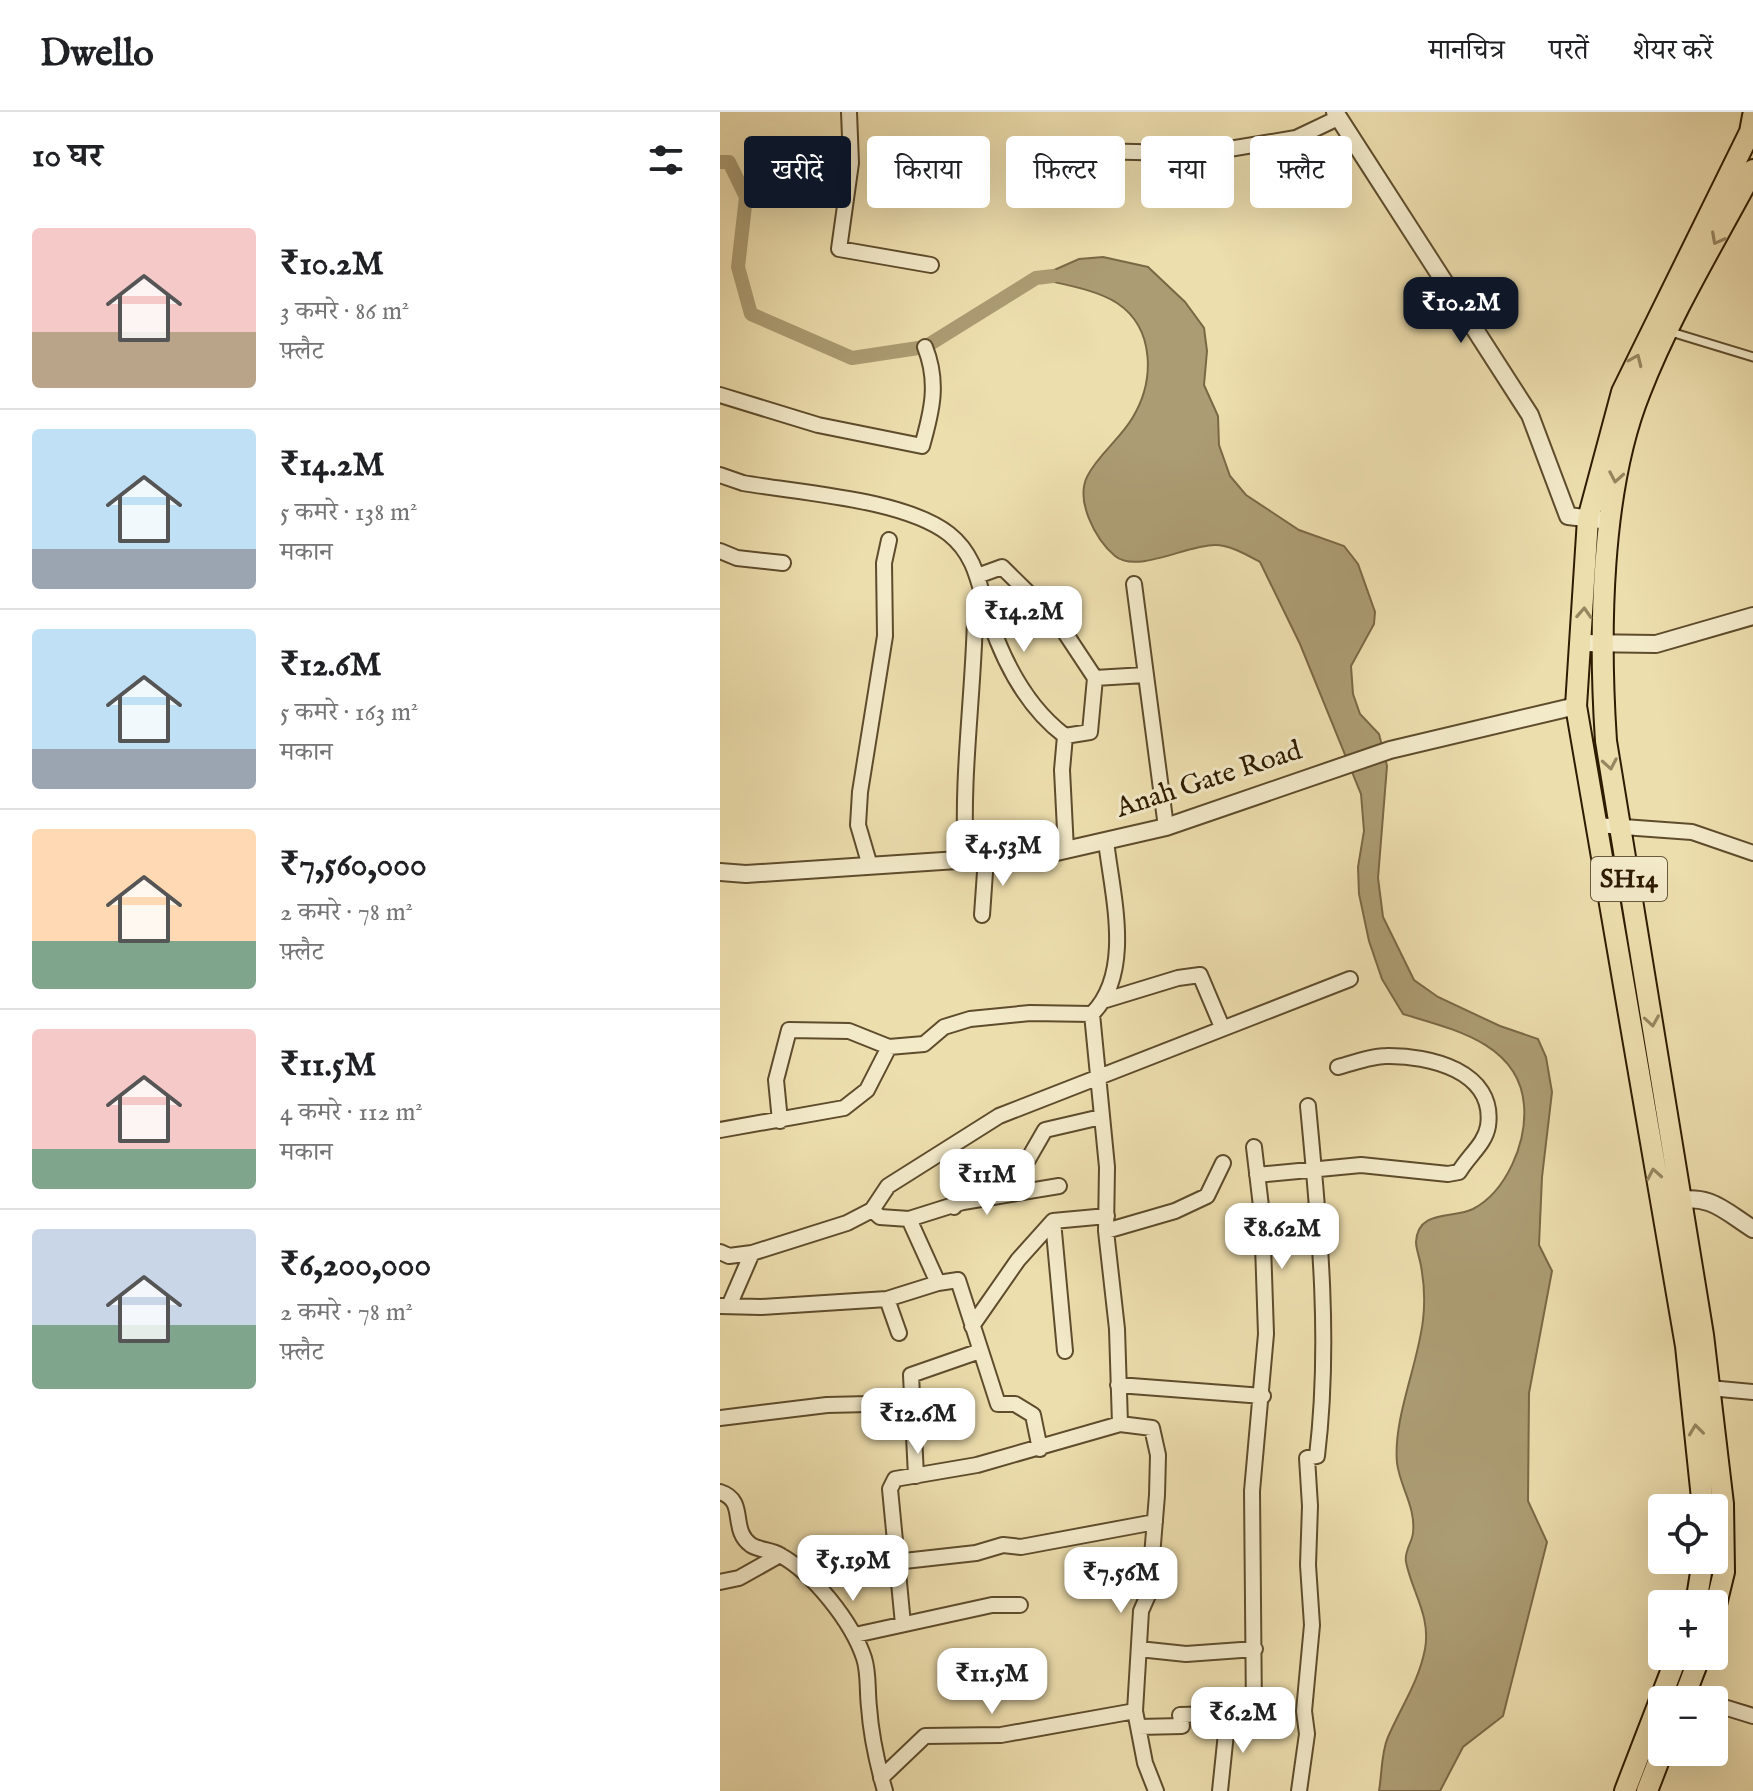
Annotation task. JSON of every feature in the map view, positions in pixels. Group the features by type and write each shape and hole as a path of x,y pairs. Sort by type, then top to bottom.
{"main road":[{"name":"SH14","path":"1720,1590 1724,1572 1724,1541 1709,1388 1596,825 1576,709 1588,519 1622,392 1750,132 1753,116"},
{"name":"SH14","path":"1702,1494 1670,1202 1604,711 1604,644 1610,521 1618,467 1639,393 1753,170"},
{"path":"1579,675 1584,666 1592,664 1599,666 1604,676"},
{"path":"1576,709 1580,721 1591,726 1599,722 1604,711"},
{"path":"1625,1791 1672,1670"},
{"path":"1647,1791 1657,1766"}],"street":[{"path":"849,112 851,163 839,249 931,265"},
{"path":"1125,152 1223,150 1296,138 1336,115 1530,415 1568,516 1610,521"},
{"path":"721,398 818,425 922,446 934,406 934,368 925,347"},
{"path":"720,475 743,483 883,507 926,520 951,536 980,575 989,618 1007,663 1028,698 1047,722 1065,736 1090,732 1095,678 1058,622 1002,567 980,575"},
{"path":"870,866 858,825 860,792 885,636 884,563 889,540"},
{"path":"720,551 737,558 783,563"},
{"path":"1134,584 1166,827"},
{"path":"1582,643 1656,644 1753,616"},
{"path":"966,859 962,791 973,700 975,619 989,618"},
{"path":"1095,678 1145,675"},
{"name":"Anah Gate Road","path":"720,872 746,874 1066,850 1166,827 1390,750 1576,709"},
{"path":"1065,736 1062,770 1066,850"},
{"path":"1596,825 1692,832 1753,853"},
{"path":"1106,841 1118,941 1106,1000"},
{"path":"982,915 986,858"},
{"path":"780,1121 776,1080 789,1030 849,1031 889,1047 924,1044 944,1027 970,1019 1030,1013 1092,1014 1106,1000 1178,978 1200,975 1222,1027"},
{"path":"720,1252 729,1256 752,1253 811,1237 872,1210 888,1186 954,1148 999,1116 1350,979"},
{"path":"1092,1014 1096,1080 1107,1167 1106,1223 1117,1329 1120,1424"},
{"path":"720,1130 844,1108 867,1090 889,1047"},
{"path":"1257,1175 1361,1165 1459,1172 1482,1144 1488,1127 1488,1106 1480,1088 1458,1069 1418,1058 1384,1056 1338,1067"},
{"path":"1299,1791 1307,1734 1304,1711 1312,1625 1307,1458 1317,1456 1324,1396 1324,1325 1308,1106"},
{"path":"1026,1163 1045,1130 1101,1117"},
{"path":"1138,1727 1182,1726 1180,1715 1254,1713 1252,1491 1254,1439 1263,1396 1266,1334 1254,1147"},
{"path":"954,1148 963,1178 954,1207"},
{"path":"1053,1221 1106,1223 1175,1211 1207,1196 1223,1163"},
{"path":"872,1210 880,1217 909,1219 1059,1186"},
{"path":"1670,1202 1696,1197 1712,1202 1753,1229"},
{"path":"909,1219 938,1283"},
{"path":"972,1326 1018,1260 1053,1221"},
{"path":"1053,1221 1065,1351"},
{"path":"724,1306 752,1253"},
{"path":"724,1306 887,1299 958,1280 998,1404 1015,1404 1033,1415 1040,1449"},
{"path":"887,1299 899,1333"},
{"path":"916,1476 911,1375 980,1351"},
{"path":"1118,1385 1263,1396"},
{"path":"1709,1388 1753,1392"},
{"path":"720,1418 827,1405 911,1403"},
{"path":"903,1624 890,1489 895,1479 1040,1449 1120,1424 1152,1428 1158,1455 1155,1522 1149,1593 1141,1611 1135,1711 1145,1763 1156,1791"},
{"path":"720,1492 730,1495 738,1504 740,1532 752,1545 780,1555 813,1583 855,1635 865,1661 872,1741 883,1784"},
{"path":"895,1562 976,1553 1003,1545 1021,1547 1155,1522"},
{"path":"720,1582 739,1578 780,1555"},
{"path":"855,1635 992,1605 1020,1605"},
{"path":"1139,1649 1186,1654 1255,1649"},
{"path":"1728,1708 1753,1716"},
{"path":"883,1784 925,1736 1001,1735 1135,1711"},
{"path":"1220,1791 1228,1714"}],"lane":[{"path":"1668,331 1753,357"}],"shaded area":[{"path":"1103,257 1148,267 1185,302 1204,328 1207,351 1204,385 1218,416 1219,445 1230,476 1246,495 1299,530 1344,546 1358,564 1375,612 1374,624 1351,666 1353,694 1360,714 1379,734 1387,766 1378,878 1383,917 1414,980 1438,997 1500,1026 1538,1039 1546,1057 1552,1092 1542,1177 1539,1245 1552,1271 1529,1393 1528,1501 1547,1542 1503,1716 1463,1747 1440,1791 1379,1791 1386,1743 1419,1672 1426,1637 1423,1615 1406,1562 1413,1524 1397,1463 1402,1410 1424,1313 1423,1279 1416,1242 1423,1224 1473,1209 1496,1190 1518,1149 1524,1105 1519,1084 1510,1067 1496,1053 1462,1033 1403,1014 1382,979 1369,941 1359,894 1358,867 1364,831 1361,794 1300,644 1260,562 1221,545 1203,546 1149,560 1124,561 1108,549 1094,530 1085,507 1084,485 1093,467 1128,425 1140,403 1147,372 1145,341 1130,314 1117,303 1088,291 1036,278 1079,259"}],"waterway":[{"path":"720,162 729,162 746,197 738,267 751,314 852,358 925,347 1036,278 1053,276"}]}
